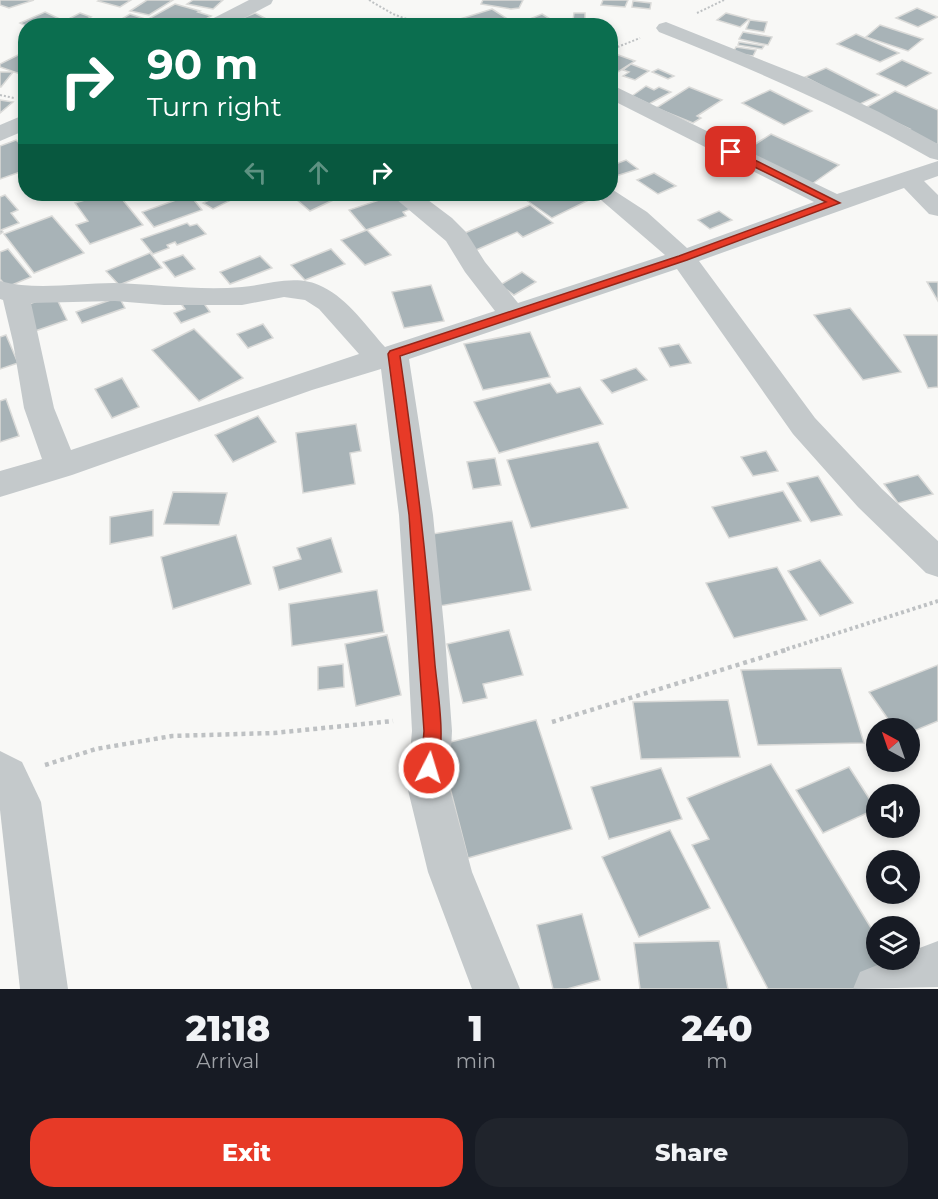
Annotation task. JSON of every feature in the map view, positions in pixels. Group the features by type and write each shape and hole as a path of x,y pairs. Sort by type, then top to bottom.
{"street":[{"path":"229,18 264,0"},
{"path":"666,28 751,61 848,103 903,131 938,153"},
{"path":"618,94 835,203"},
{"path":"0,134 18,125"},
{"path":"0,484 61,466 302,382 683,258 938,168"},
{"path":"908,178 938,209"},
{"path":"414,201 457,237 474,266 513,315"},
{"path":"616,201 638,217 683,258 804,426 870,498 938,563"},
{"path":"61,466 39,408 27,342 8,293 115,292 164,296 243,296 284,288 312,292 329,303 387,356 416,515 432,731 428,786 450,872 496,989"},
{"path":"4,774 20,801 44,989"},
{"path":"877,989 938,964"}],"path":[{"path":"369,0 404,18"},
{"path":"552,722 938,601"},
{"path":"4,774 96,749 172,736 274,733 430,717"}],"building":[{"path":"0,0 34,0 9,8 0,5"},
{"path":"131,0 120,7 98,1"},
{"path":"147,0 173,0 149,15 130,11"},
{"path":"193,0 223,0 213,9 187,4"},
{"path":"483,0 523,0 519,8 511,9 481,4"},
{"path":"603,0 628,0 625,7 601,5"},
{"path":"633,1 651,3 650,9 632,7"},
{"path":"175,4 211,16 208,18 150,18"},
{"path":"917,8 938,17 918,27 896,18"},
{"path":"492,9 506,18 463,18"},
{"path":"45,12 58,18 31,18"},
{"path":"80,13 91,17 89,18 70,18"},
{"path":"255,13 264,18 242,18"},
{"path":"574,13 585,13 585,18 573,18"},
{"path":"726,13 749,19 740,27 717,20"},
{"path":"130,14 142,18 123,18"},
{"path":"542,14 548,18 532,18"},
{"path":"750,20 767,22 764,32 746,29"},
{"path":"880,25 923,39 908,51 866,37"},
{"path":"743,32 772,37 768,45 739,39"},
{"path":"856,34 899,53 880,62 837,44"},
{"path":"739,42 764,46 762,49 738,45"},
{"path":"736,47 756,50 753,56 733,53"},
{"path":"18,55 18,73 0,67 0,64"},
{"path":"618,55 635,61 618,72"},
{"path":"902,60 931,73 906,87 877,74"},
{"path":"631,64 649,71 635,80 623,76 629,72 623,70"},
{"path":"826,68 879,95 858,105 805,77"},
{"path":"658,69 674,76 668,79 652,72"},
{"path":"0,72 13,72 1,87 0,87"},
{"path":"646,86 654,90 659,87 671,92 649,104 632,96"},
{"path":"689,87 722,100 697,116 701,118 693,123 656,108"},
{"path":"770,90 812,111 784,125 742,103"},
{"path":"895,91 938,110 938,145 865,108"},
{"path":"0,100 13,102 0,113"},
{"path":"771,134 839,165 809,186 740,154"},
{"path":"16,140 18,142 18,173 0,179 0,146"},
{"path":"626,160 638,169 618,175 618,163"},
{"path":"654,173 676,186 658,194 637,180"},
{"path":"5,195 18,210 11,213 19,223 1,230 3,232 0,234 0,197"},
{"path":"124,201 143,225 90,244 76,225 88,221 75,203"},
{"path":"173,201 195,201 202,210 154,227 142,212"},
{"path":"207,201 229,201 213,209 203,203"},
{"path":"298,201 331,201 310,211"},
{"path":"376,201 404,201 411,209 403,212 406,216 366,230 349,210"},
{"path":"527,201 587,201 552,218"},
{"path":"530,205 553,223 523,237 517,232 476,250 460,235"},
{"path":"719,211 732,220 710,229 698,220"},
{"path":"52,216 84,253 34,273 4,234"},
{"path":"187,223 190,226 197,224 206,234 177,245 175,242 167,245 169,248 153,254 141,239"},
{"path":"367,230 391,255 365,265 341,240"},
{"path":"8,249 31,277 7,287 0,279 0,252"},
{"path":"331,249 345,264 305,280 291,265"},
{"path":"150,253 162,268 119,285 106,271"},
{"path":"183,255 195,269 175,277 163,262"},
{"path":"260,256 272,268 230,284 220,272"},
{"path":"522,272 536,282 514,295 500,285"},
{"path":"927,282 938,282 938,301"},
{"path":"431,285 444,321 404,328 392,292"},
{"path":"55,295 67,320 35,331 23,306"},
{"path":"119,297 125,308 82,323 76,312"},
{"path":"200,298 210,312 181,323 174,313 185,309 182,305"},
{"path":"850,308 901,372 863,380 814,315"},
{"path":"263,324 273,338 248,348 237,334"},
{"path":"194,329 243,378 199,401 152,350"},
{"path":"530,332 550,377 483,390 464,344"},
{"path":"6,335 18,363 0,369 0,337"},
{"path":"904,335 938,335 938,387 928,388"},
{"path":"679,344 691,363 670,367 659,348"},
{"path":"636,368 647,380 612,393 601,380"},
{"path":"122,378 139,407 112,418 95,389"},
{"path":"550,383 557,393 580,387 603,424 499,453 474,402"},
{"path":"6,399 19,436 0,442 0,401"},
{"path":"258,416 276,442 233,462 215,435"},
{"path":"356,424 361,451 350,453 355,484 303,493 296,433"},
{"path":"598,442 628,508 531,528 507,460"},
{"path":"766,451 778,471 753,476 741,457"},
{"path":"495,458 501,485 473,489 467,462"},
{"path":"918,475 933,494 898,503 884,484"},
{"path":"818,476 842,515 811,522 787,483"},
{"path":"783,491 801,521 729,538 712,507"},
{"path":"173,492 227,493 219,525 164,524"},
{"path":"153,510 153,536 110,544 110,517"},
{"path":"512,521 531,590 434,607 420,536"},
{"path":"236,535 251,584 173,609 161,557"},
{"path":"331,538 342,572 279,590 273,567 301,559 297,548"},
{"path":"820,560 853,603 820,616 788,571"},
{"path":"777,567 807,620 734,638 706,583"},
{"path":"377,590 384,632 292,646 289,604"},
{"path":"509,630 523,675 483,684 487,698 463,703 447,644"},
{"path":"387,635 401,695 356,706 345,644"},
{"path":"343,664 344,687 318,690 318,667"},
{"path":"938,665 938,721 920,728 920,718 887,718 869,692"},
{"path":"841,668 864,743 758,745 741,670"},
{"path":"728,700 740,757 641,759 633,702"},
{"path":"536,720 572,829 468,858 439,745"},
{"path":"771,764 866,920 866,970 894,970 854,989 768,989 692,845 709,839 687,798"},
{"path":"849,767 866,793 866,814 823,833 796,790"},
{"path":"661,768 682,819 609,839 591,787"},
{"path":"670,830 710,908 639,937 602,857"},
{"path":"582,914 600,980 567,989 553,989 537,925"},
{"path":"719,941 728,989 640,989 634,943"}],"route":[{"path":"429,768 432,731 423,597 416,515 394,354 683,258 835,203 731,152"}]}
